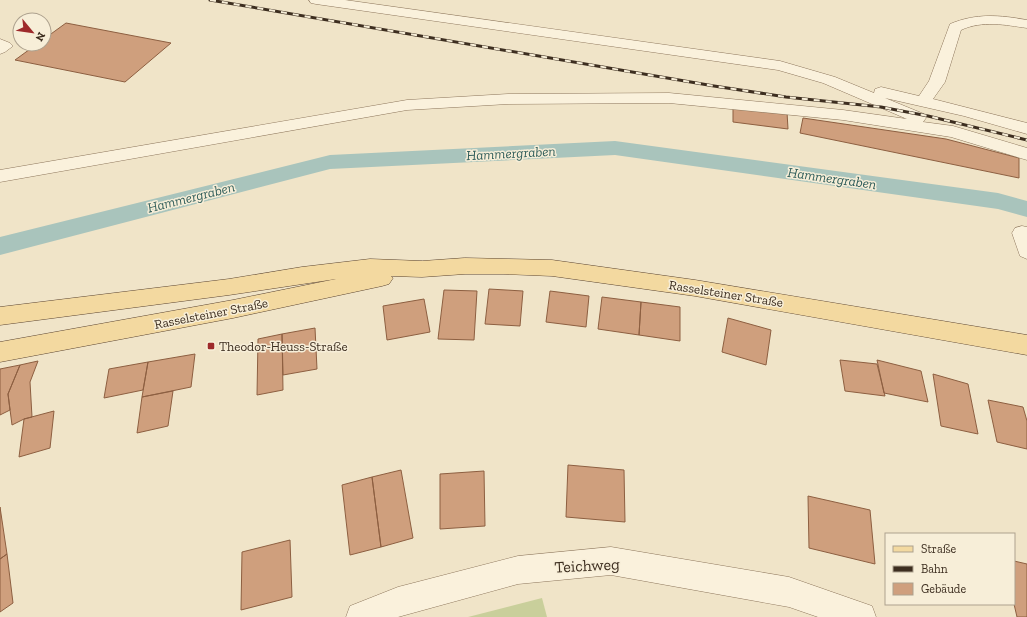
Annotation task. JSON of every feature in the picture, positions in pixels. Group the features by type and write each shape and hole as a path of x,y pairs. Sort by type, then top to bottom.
{"main road":[{"name":"Rasselsteiner Straße","path":"3,315 229,287 302,275 370,267 422,269 464,266 552,268 696,288 1027,345"},
{"name":"Rasselsteiner Straße","path":"0,352 233,309 422,269"}],"street":[{"path":"316,0 780,66 830,80 968,112 1027,129"},
{"path":"923,101 937,82 955,27 966,22 983,19 1027,24"},
{"path":"0,44 5,46 0,49"},
{"path":"830,80 952,132 1027,154"},
{"path":"0,176 406,105 508,100 669,98 843,115 952,132"},
{"name":"Teichweg","path":"361,617 398,602 518,570 611,561 789,592 861,617"}],"green space":[{"path":"542,598 547,617 468,617"}],"building":[{"path":"66,23 171,43 125,82 15,60 26,52 52,52 52,33"},
{"path":"733,106 787,112 788,129 733,122"},
{"path":"803,118 946,139 1019,158 1019,178 800,133"},
{"path":"489,289 523,291 520,326 485,324"},
{"path":"444,290 477,291 474,340 438,339"},
{"path":"550,291 589,296 586,327 546,322"},
{"path":"602,297 641,302 639,335 598,329"},
{"path":"424,299 430,332 387,340 383,306"},
{"path":"641,302 680,307 680,341 639,335"},
{"path":"728,318 771,330 766,365 722,352"},
{"path":"315,328 317,369 283,375 282,334"},
{"path":"282,334 283,390 257,395 258,339"},
{"path":"195,354 191,387 142,397 148,362"},
{"path":"840,360 877,364 885,396 845,391"},
{"path":"877,360 921,371 928,402 884,393"},
{"path":"38,361 30,382 32,417 12,425 8,394 20,365"},
{"path":"148,362 143,390 104,398 109,369"},
{"path":"20,365 8,394 10,410 0,415 0,369"},
{"path":"933,374 968,384 978,434 941,426"},
{"path":"173,391 168,426 137,433 142,397"},
{"path":"988,400 1023,407 1027,421 1027,449 997,442"},
{"path":"54,411 50,448 19,457 24,419"},
{"path":"568,465 624,470 625,522 566,517"},
{"path":"401,470 413,538 381,547 372,477"},
{"path":"484,471 485,526 440,529 440,474"},
{"path":"372,477 381,547 350,555 342,485"},
{"path":"808,496 870,510 875,564 809,548"},
{"path":"0,507 7,554 0,559"},
{"path":"290,540 292,597 241,610 242,552"},
{"path":"7,554 13,603 0,612 0,559"},
{"path":"1015,561 1027,564 1027,617 1017,617 1014,605"}],"waterway":[{"name":"Hammergraben","path":"0,246 330,162 615,148 998,201 1027,209"}],"railway":[{"path":"210,0 714,86 786,97 881,107 928,116 1027,140"}],"place":[{"name":"Theodor-Heuss-Straße","path":"211,346"}]}
